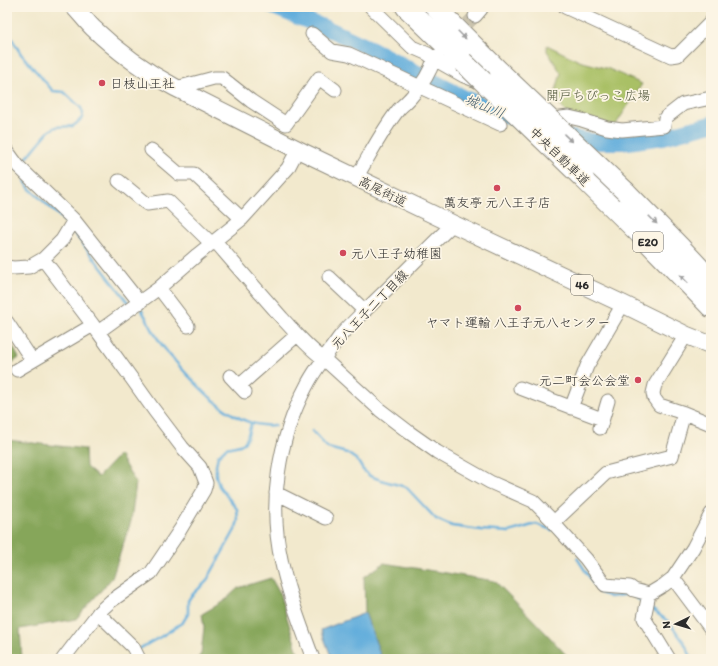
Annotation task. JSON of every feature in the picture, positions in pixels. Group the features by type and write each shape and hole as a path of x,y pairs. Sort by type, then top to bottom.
{"highway":[{"name":"中央自動車道","path":"406,7 642,236 711,307"},
{"name":"中央自動車道","path":"435,7 500,72 626,192 711,280"}],"main road":[{"name":"高尾街道","path":"74,7 93,28 119,50 162,81 356,178 686,335 711,345"}],"street":[{"path":"371,7 412,47 428,54 434,60 464,76 511,97 534,116 544,120 569,117 607,128 622,130 664,126 665,118 683,104 711,98"},
{"path":"565,7 671,56 678,55 711,22"},
{"path":"312,34 332,51 349,54 422,84 500,124"},
{"path":"356,178 382,134 399,109 422,84 434,60"},
{"path":"176,88 214,78 222,78 251,101 286,124 319,78 335,90"},
{"path":"17,370 32,360 96,328 140,302 159,288 242,219 288,168 298,149"},
{"path":"151,150 179,174 194,174 242,219"},
{"path":"7,151 18,166 140,302"},
{"path":"119,181 147,204 168,201 214,242 297,335 380,410 437,452 490,482 533,501 554,522 586,559 605,585 630,587 648,602"},
{"name":"元八王子二丁目線","path":"314,659 292,602 282,563 276,517 276,493 283,448 288,430 294,412 307,384 342,334 453,224"},
{"path":"7,267 29,267 43,259 62,240 71,225"},
{"path":"43,259 96,328 163,422 200,467 206,482 204,490 151,574 111,601 98,613 63,659"},
{"path":"329,277 364,311"},
{"path":"159,288 188,326"},
{"path":"571,408 587,366 623,304"},
{"path":"7,322 32,360"},
{"path":"230,376 242,389 261,361 297,335"},
{"path":"686,335 656,385 653,393 654,398 659,405 711,424"},
{"path":"520,388 571,408 601,424 608,402"},
{"path":"554,522 606,473 672,456 684,413"},
{"path":"276,493 326,518"},
{"path":"669,659 644,618 648,602 673,578 693,548 711,514"},
{"path":"673,578 711,629"},
{"path":"98,613 134,647 137,654"}],"green space":[{"name":"開戸ちびっこ広場","path":"547,45 579,61 609,69 642,84 613,129 569,117 554,97 561,73 547,51"},
{"path":"7,335 19,358 7,366"},
{"path":"7,440 85,449 86,467 98,477 119,455 136,483 131,521 112,578 76,619 20,629 22,659 7,659"},
{"path":"384,563 495,581 570,659 382,659 365,613 364,577"},
{"path":"271,578 279,592 300,659 197,659 201,654 204,627 202,614 224,601 238,588"}],"water":[{"path":"365,613 382,659 332,659 321,630"}],"waterway":[{"name":"城山川","path":"273,7 333,31 374,50 465,98 519,120"},
{"path":"7,31 21,54 53,91 64,92 81,108 83,113 82,118 73,126 56,127 49,131 24,161 24,164"},
{"name":"城山川","path":"565,137 597,142 628,142 663,137 711,124"},
{"path":"25,181 29,188 68,224"},
{"path":"72,230 128,302"},
{"path":"141,309 158,340 167,352 212,399 236,416 249,422 262,425 275,425"},
{"path":"139,649 183,622 188,614 188,601 191,596 206,582 235,530 238,521 237,509 219,486 216,476 216,465 218,456 226,448 244,443 251,424"},
{"path":"312,431 328,448 347,453 357,460 363,470 370,476 406,487 436,519 452,526 509,532 536,524 552,530"},
{"path":"577,558 599,592 610,597 630,594"},
{"path":"634,596 643,603"},
{"path":"650,608 669,622 685,644 692,659"}],"tunnel":[{"path":"454,37 475,16"}],"place":[{"name":"日枝山王社","path":"102,83"},
{"name":"萬友亭 元八王子店","path":"497,188"},
{"name":"元八王子幼稚園","path":"343,253"},
{"name":"ヤマト運輸 八王子元八センター","path":"518,308"},
{"name":"元二町会公会堂","path":"638,380"}]}
